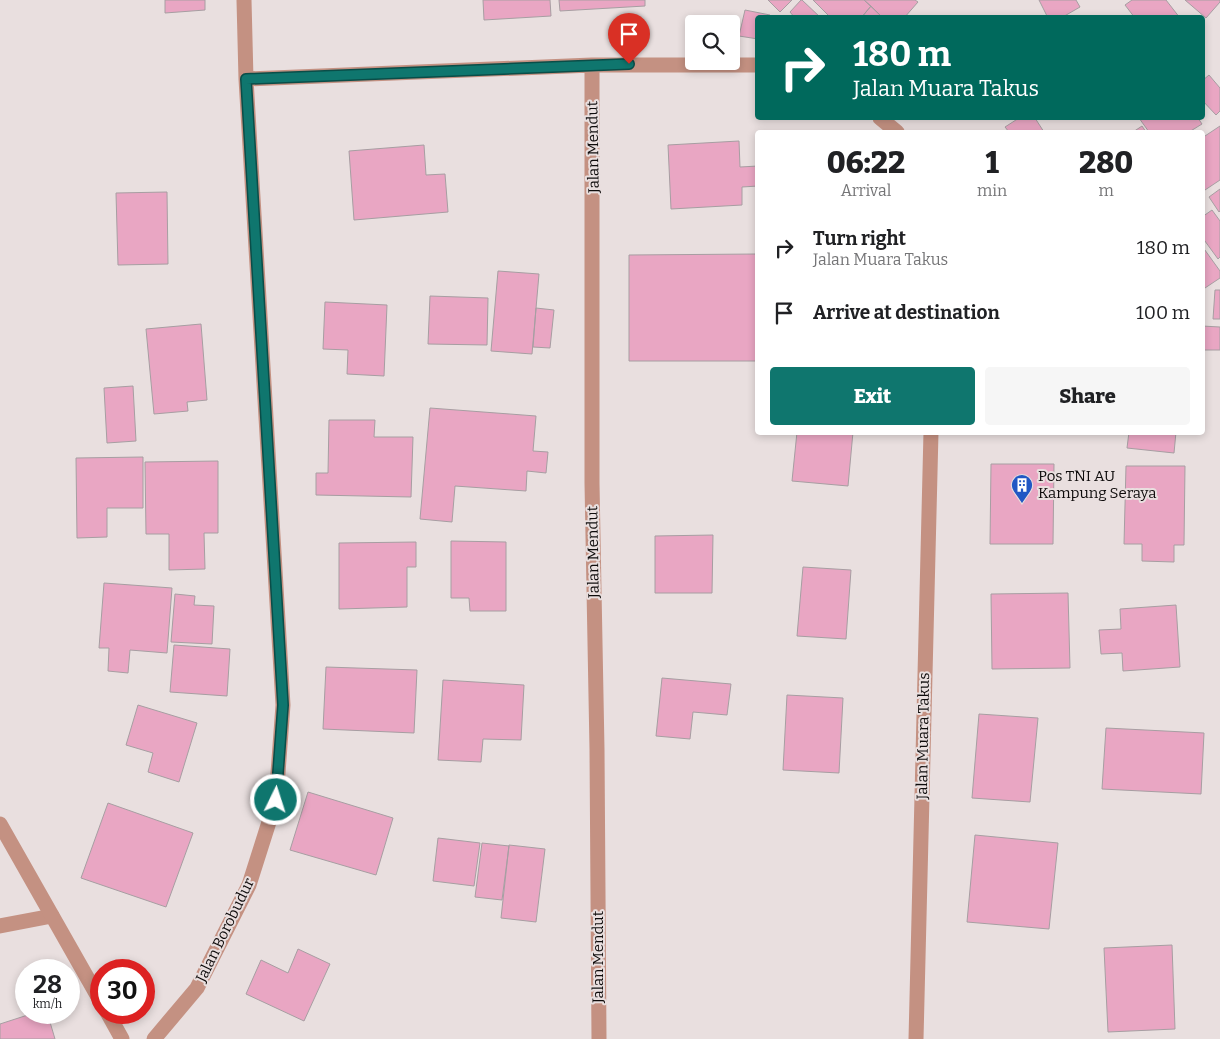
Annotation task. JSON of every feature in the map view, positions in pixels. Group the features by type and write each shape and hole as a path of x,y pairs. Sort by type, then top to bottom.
{"street":[{"name":"Jalan Borobudur","path":"154,1039 197,988 249,885 276,800 283,705 246,79 244,0"},
{"path":"246,79 592,65 755,65"},
{"name":"Jalan Mendut","path":"592,65 592,483 597,748 599,1039"},
{"path":"882,120 895,130"},
{"name":"Jalan Muara Takus","path":"916,1039 931,435"},
{"path":"0,824 90,983"},
{"path":"0,926 52,916"},
{"path":"114,1024 122,1039"}],"building":[{"path":"165,0 205,0 205,10 165,13"},
{"path":"483,0 550,0 551,16 484,20"},
{"path":"559,0 645,0 645,6 560,11"},
{"path":"768,0 792,0 780,12"},
{"path":"802,0 818,15 792,15 790,12"},
{"path":"813,0 864,0 871,6 864,15 828,15"},
{"path":"864,0 915,0 918,2 907,15 880,15"},
{"path":"1039,0 1076,0 1080,7 1066,15 1046,15"},
{"path":"1132,0 1166,0 1178,15 1133,15 1125,5"},
{"path":"1185,0 1220,0 1206,18 1205,15"},
{"path":"871,6 880,15 864,15"},
{"path":"745,10 770,15 755,15 755,39 740,36"},
{"path":"1209,75 1220,88 1220,111 1216,115 1205,103 1205,78"},
{"path":"1016,120 1036,120 1043,130 1007,130 1005,127"},
{"path":"1140,120 1199,120 1202,124 1192,130 1148,130"},
{"path":"1142,126 1145,130 1136,130"},
{"path":"1220,126 1220,180 1205,190 1205,136"},
{"path":"739,141 740,167 755,166 755,186 742,187 742,205 671,209 668,145"},
{"path":"424,145 426,175 445,174 448,212 354,220 349,151"},
{"path":"1220,189 1220,211 1219,212 1209,197"},
{"path":"167,192 168,264 118,265 116,193"},
{"path":"1212,210 1220,221 1220,257 1218,259 1205,241 1205,215"},
{"path":"1205,250 1220,271 1220,278 1205,288"},
{"path":"755,254 755,361 629,361 629,255"},
{"path":"498,271 539,274 532,354 491,351"},
{"path":"1215,290 1220,290 1220,319 1213,319"},
{"path":"430,296 488,298 487,345 428,344"},
{"path":"325,302 387,305 384,376 347,374 348,350 323,349"},
{"path":"536,308 554,310 550,348 533,347"},
{"path":"201,324 207,400 187,402 188,411 154,414 146,329"},
{"path":"1205,326 1220,327 1220,350 1205,350"},
{"path":"133,386 136,441 107,443 104,388"},
{"path":"430,408 536,416 533,451 548,452 546,473 527,471 526,491 455,486 452,522 420,519"},
{"path":"329,420 375,420 374,437 413,437 411,497 316,495 316,473 328,473"},
{"path":"797,435 853,435 848,486 792,481"},
{"path":"1129,435 1176,435 1174,453 1127,448"},
{"path":"143,457 143,508 107,508 107,537 77,538 76,458"},
{"path":"218,461 218,533 204,533 205,569 169,570 169,534 146,534 145,462"},
{"name":"Pos TNI AU Kampung Seraya","path":"991,464 1054,464 1053,544 990,544"},
{"path":"1126,466 1185,466 1184,545 1174,545 1174,562 1142,561 1142,544 1124,544"},
{"path":"713,535 712,593 655,593 655,536"},
{"path":"451,541 506,542 506,611 470,611 469,598 451,598"},
{"path":"416,542 416,567 407,567 407,607 339,609 339,543"},
{"path":"803,567 851,570 846,639 797,636"},
{"path":"104,583 172,588 167,653 130,650 128,673 108,671 109,648 99,648"},
{"path":"1068,593 1070,668 992,669 991,594"},
{"path":"175,594 195,596 194,605 214,606 212,644 171,642"},
{"path":"1176,605 1180,667 1123,671 1122,653 1101,654 1099,630 1121,629 1120,609"},
{"path":"174,645 230,649 227,696 170,692"},
{"path":"326,667 417,670 414,733 323,729"},
{"path":"662,678 731,684 727,715 693,712 690,739 656,736"},
{"path":"443,680 524,685 521,740 483,739 481,762 438,760"},
{"path":"787,695 843,698 839,773 783,770"},
{"path":"138,705 197,723 179,782 148,772 153,753 126,745"},
{"path":"979,714 1038,718 1030,802 972,798"},
{"path":"1106,728 1204,733 1201,794 1102,789"},
{"path":"308,792 393,818 376,875 290,850"},
{"path":"108,803 193,833 166,907 81,878"},
{"path":"975,835 1058,843 1049,929 967,922"},
{"path":"438,838 480,843 474,886 433,881"},
{"path":"482,843 509,846 502,900 475,897"},
{"path":"509,845 545,849 536,922 501,918"},
{"path":"1172,945 1175,1029 1108,1032 1104,948"},
{"path":"298,949 330,964 304,1021 246,994 261,960 288,973"},
{"path":"15,1019 15,1024 51,1024 55,1039 0,1039 0,1024"}],"place":[{"name":"Pos TNI AU Kampung Seraya","path":"1022,504"}],"route":[{"path":"276,800 283,705 271,529 263,345 246,79 629,64"}]}
